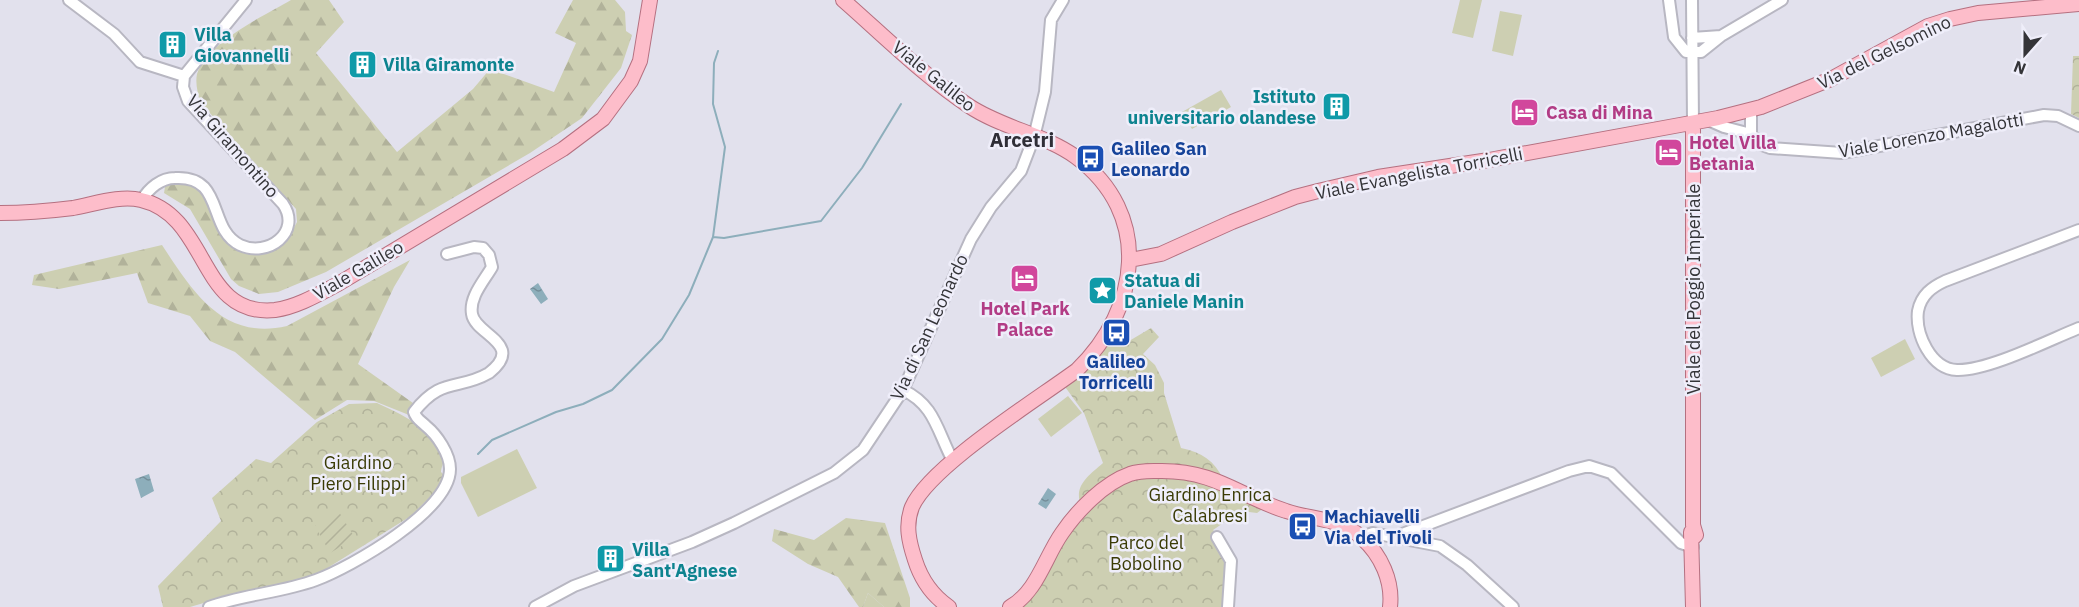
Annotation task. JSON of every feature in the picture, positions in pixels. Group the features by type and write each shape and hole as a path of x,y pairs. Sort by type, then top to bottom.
{"main road":[{"name":"Viale Galileo","path":"0,213 38,212 113,200 141,200 167,212 178,221 188,232 223,292 237,302 254,309 275,310 300,303 338,284 563,149 603,119 631,81 640,61 650,0"},
{"name":"Viale Galileo","path":"843,0 966,104 987,118 1075,157 1100,180 1121,216 1129,237 1130,260"},
{"name":"Via del Gelsomino","path":"1693,123 1751,110 1831,79 1928,27 1950,19 1978,13 2079,4"},
{"name":"Viale Evangelista Torricelli","path":"1130,260 1155,256 1263,209 1318,191 1378,177 1489,160 1693,123"},
{"name":"Viale del Poggio Imperiale","path":"1693,123 1694,607"},
{"path":"949,607 939,600 926,584 917,566 908,526 919,493 953,460 1077,370 1093,355 1110,331 1122,301 1130,260"},
{"path":"1010,607 1022,598 1041,574 1061,534 1077,515 1113,483 1131,473 1173,471 1214,478 1276,508 1338,523 1361,537 1382,564 1389,583 1390,607"}],"street":[{"path":"72,1 114,34 140,62 184,76 246,0"},
{"name":"Via di San Leonardo","path":"535,607 574,586 692,542 834,473 863,450 903,390 970,239 991,207 1015,181 1034,137 1048,71 1051,20 1063,0"},
{"path":"1669,0 1674,36 1686,52 1701,52 1721,36 1782,0"},
{"name":"Viale del Poggio Imperiale","path":"1692,0 1693,123"},
{"path":"1692,38 1721,36"},
{"name":"Via Giramontino","path":"141,200 149,190 161,182 170,178 186,178 208,189 229,236 244,247 253,249 273,246 289,226 288,211 283,204 188,101 183,87 184,76"},
{"path":"1751,110 1751,134"},
{"name":"Viale Lorenzo Magalotti","path":"1708,120 1751,134 1761,145 1770,148 1842,153 2044,115 2068,119 2079,126"},
{"path":"2077,231 1931,288 1918,311 1921,336 1930,354 1941,365 1956,370 1978,368 2079,328"},
{"path":"209,607 236,597 299,585 352,563 426,513 446,483 450,469 442,446 427,426 416,418 414,412 436,390 489,373 496,368 501,356 497,340 474,322 472,316 473,300 492,267 489,255 483,248 474,247 447,254"},
{"path":"903,390 929,409 938,434 953,460"},
{"path":"1397,536 1569,471 1589,466 1611,473 1681,543 1693,537"},
{"path":"1361,537 1373,533 1397,536 1427,542 1446,550 1513,607"},
{"path":"1217,537 1231,561 1228,607"}],"green space":[{"path":"291,0 329,0 344,22 316,53 397,152 473,89 490,69 554,92 576,43 555,33 573,0 615,0 625,12 626,31 632,35 621,68 582,118 530,153 326,272 278,292 259,294 239,286 231,279 190,209 164,193 165,187 171,182 190,185 206,195 220,228 255,253 268,252 288,239 297,222 296,209 200,102 196,81 203,62 212,51 238,31"},
{"path":"1460,0 1482,0 1473,38 1452,33"},
{"path":"1500,11 1522,15 1513,56 1492,51"},
{"path":"2073,56 2079,56 2079,118 2071,114"},
{"path":"1221,90 1231,107 1192,129 1182,112"},
{"path":"162,245 186,280 212,309 227,319 245,326 265,329 287,326 410,260 394,287 358,364 420,408 414,417 374,401 347,400 315,420 235,352 210,341 190,316 148,303 137,273 59,289 32,285 34,275"},
{"name":"Parco del Bobolino","path":"1151,328 1159,337 1143,354 1155,365 1164,383 1164,393 1181,448 1206,458 1216,467 1223,479 1155,467 1082,507 1079,500 1080,488 1087,477 1103,463 1084,413 1063,384 1107,342 1124,344"},
{"path":"1905,339 1915,359 1881,377 1871,358"},
{"path":"1068,396 1082,413 1051,437 1038,419"},
{"name":"Giardino Piero Filippi","path":"377,403 428,432 442,450 444,459 441,472 444,475 434,493 411,516 313,577 231,595 190,607 163,607 158,586 221,521 212,498 256,459 271,463 317,422 349,404"},
{"path":"517,449 537,488 478,517 461,483 461,477"},
{"name":"Parco del Bobolino","path":"1188,476 1264,508 1257,513 1241,511 1213,530 1226,546 1234,565 1236,586 1233,607 1023,607 1071,527 1100,500 1128,478"},
{"path":"339,512 355,538 330,553 315,526"},
{"path":"846,518 885,523 910,598 910,607 884,607 868,593 863,607 859,607 838,577 808,564 772,541 774,529 814,540"},
{"path":"868,593 884,607 863,607"}],"water":[{"path":"538,283 548,299 541,304 530,289"},
{"path":"149,474 154,491 141,498 135,479"},
{"path":"1048,488 1056,494 1046,509 1038,504"}],"waterway":[{"path":"478,454 492,440 612,390 662,339 689,295 713,237 725,147 713,104 714,63 718,51"},
{"path":"713,237 724,238 821,221 862,168 901,104"}],"place":[{"name":"Villa Giovannelli","path":"173,44"},
{"name":"Villa Giramonte","path":"362,64"},
{"name":"Istituto universitario olandese","path":"1337,106"},
{"name":"Casa di Mina","path":"1525,112"},
{"name":"Hotel Villa Betania","path":"1668,152"},
{"name":"Galileo San Leonardo","path":"1090,158"},
{"name":"Hotel Park Palace","path":"1025,279"},
{"name":"Statua di Daniele Manin","path":"1103,290"},
{"name":"Galileo Torricelli","path":"1116,332"},
{"name":"Machiavelli Via del Tivoli","path":"1303,526"},
{"name":"Villa Sant'Agnese","path":"611,559"}],"district":[{"name":"Arcetri","path":"1022,139"}],"park label":[{"name":"Giardino Enrica Calabresi","path":"1210,504"}]}
